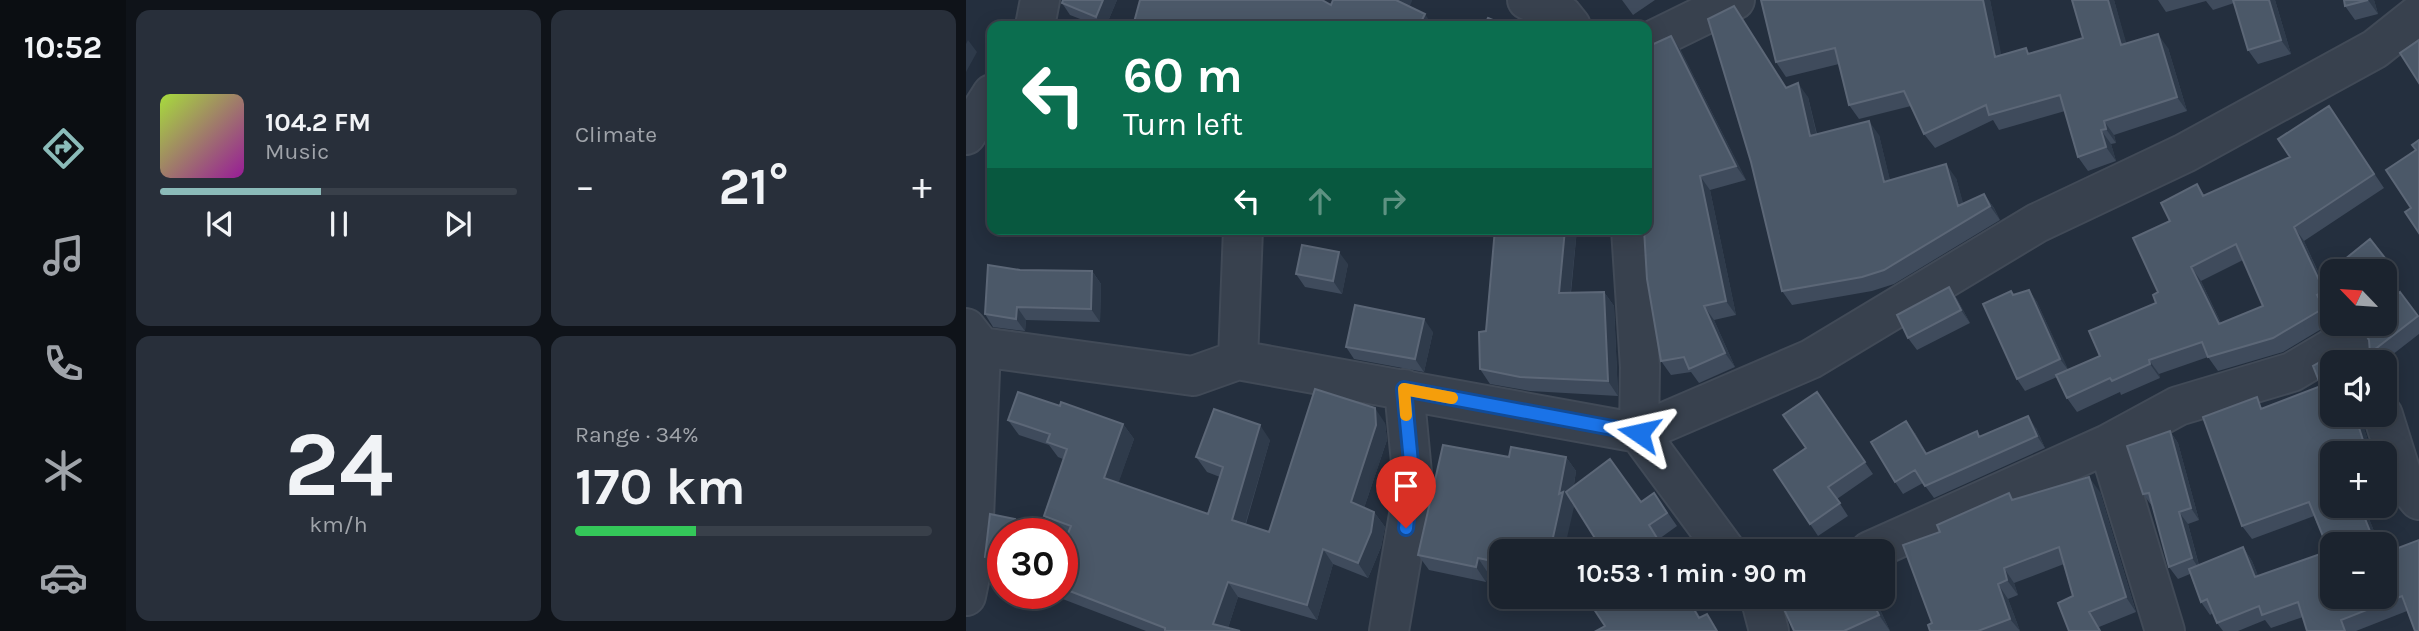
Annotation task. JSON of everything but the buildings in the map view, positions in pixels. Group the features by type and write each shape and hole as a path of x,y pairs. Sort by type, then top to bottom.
{"street":[{"path":"1036,21 1040,0"},
{"path":"1527,0 1566,14"},
{"path":"1652,41 1735,0"},
{"path":"966,596 971,567 974,337 1193,376 1238,360 1639,433 1811,359 2037,223 2185,153 2375,49 2419,14"},
{"path":"966,135 987,102"},
{"path":"1238,360 1243,235"},
{"path":"1631,235 1640,367 1639,433 1717,539"},
{"path":"2329,350 2346,340 2351,350"},
{"path":"1895,540 2108,444 2178,406 2292,372 2320,355"},
{"path":"1389,631 1410,503 1412,473 1404,389"},
{"path":"2387,427 2404,482 2419,500"},
{"path":"2108,444 2165,631"}],"slow traffic":[{"path":"1406,415 1404,389 1452,398"}],"route":[{"path":"1406,528 1412,473 1404,389 1639,433"}]}
